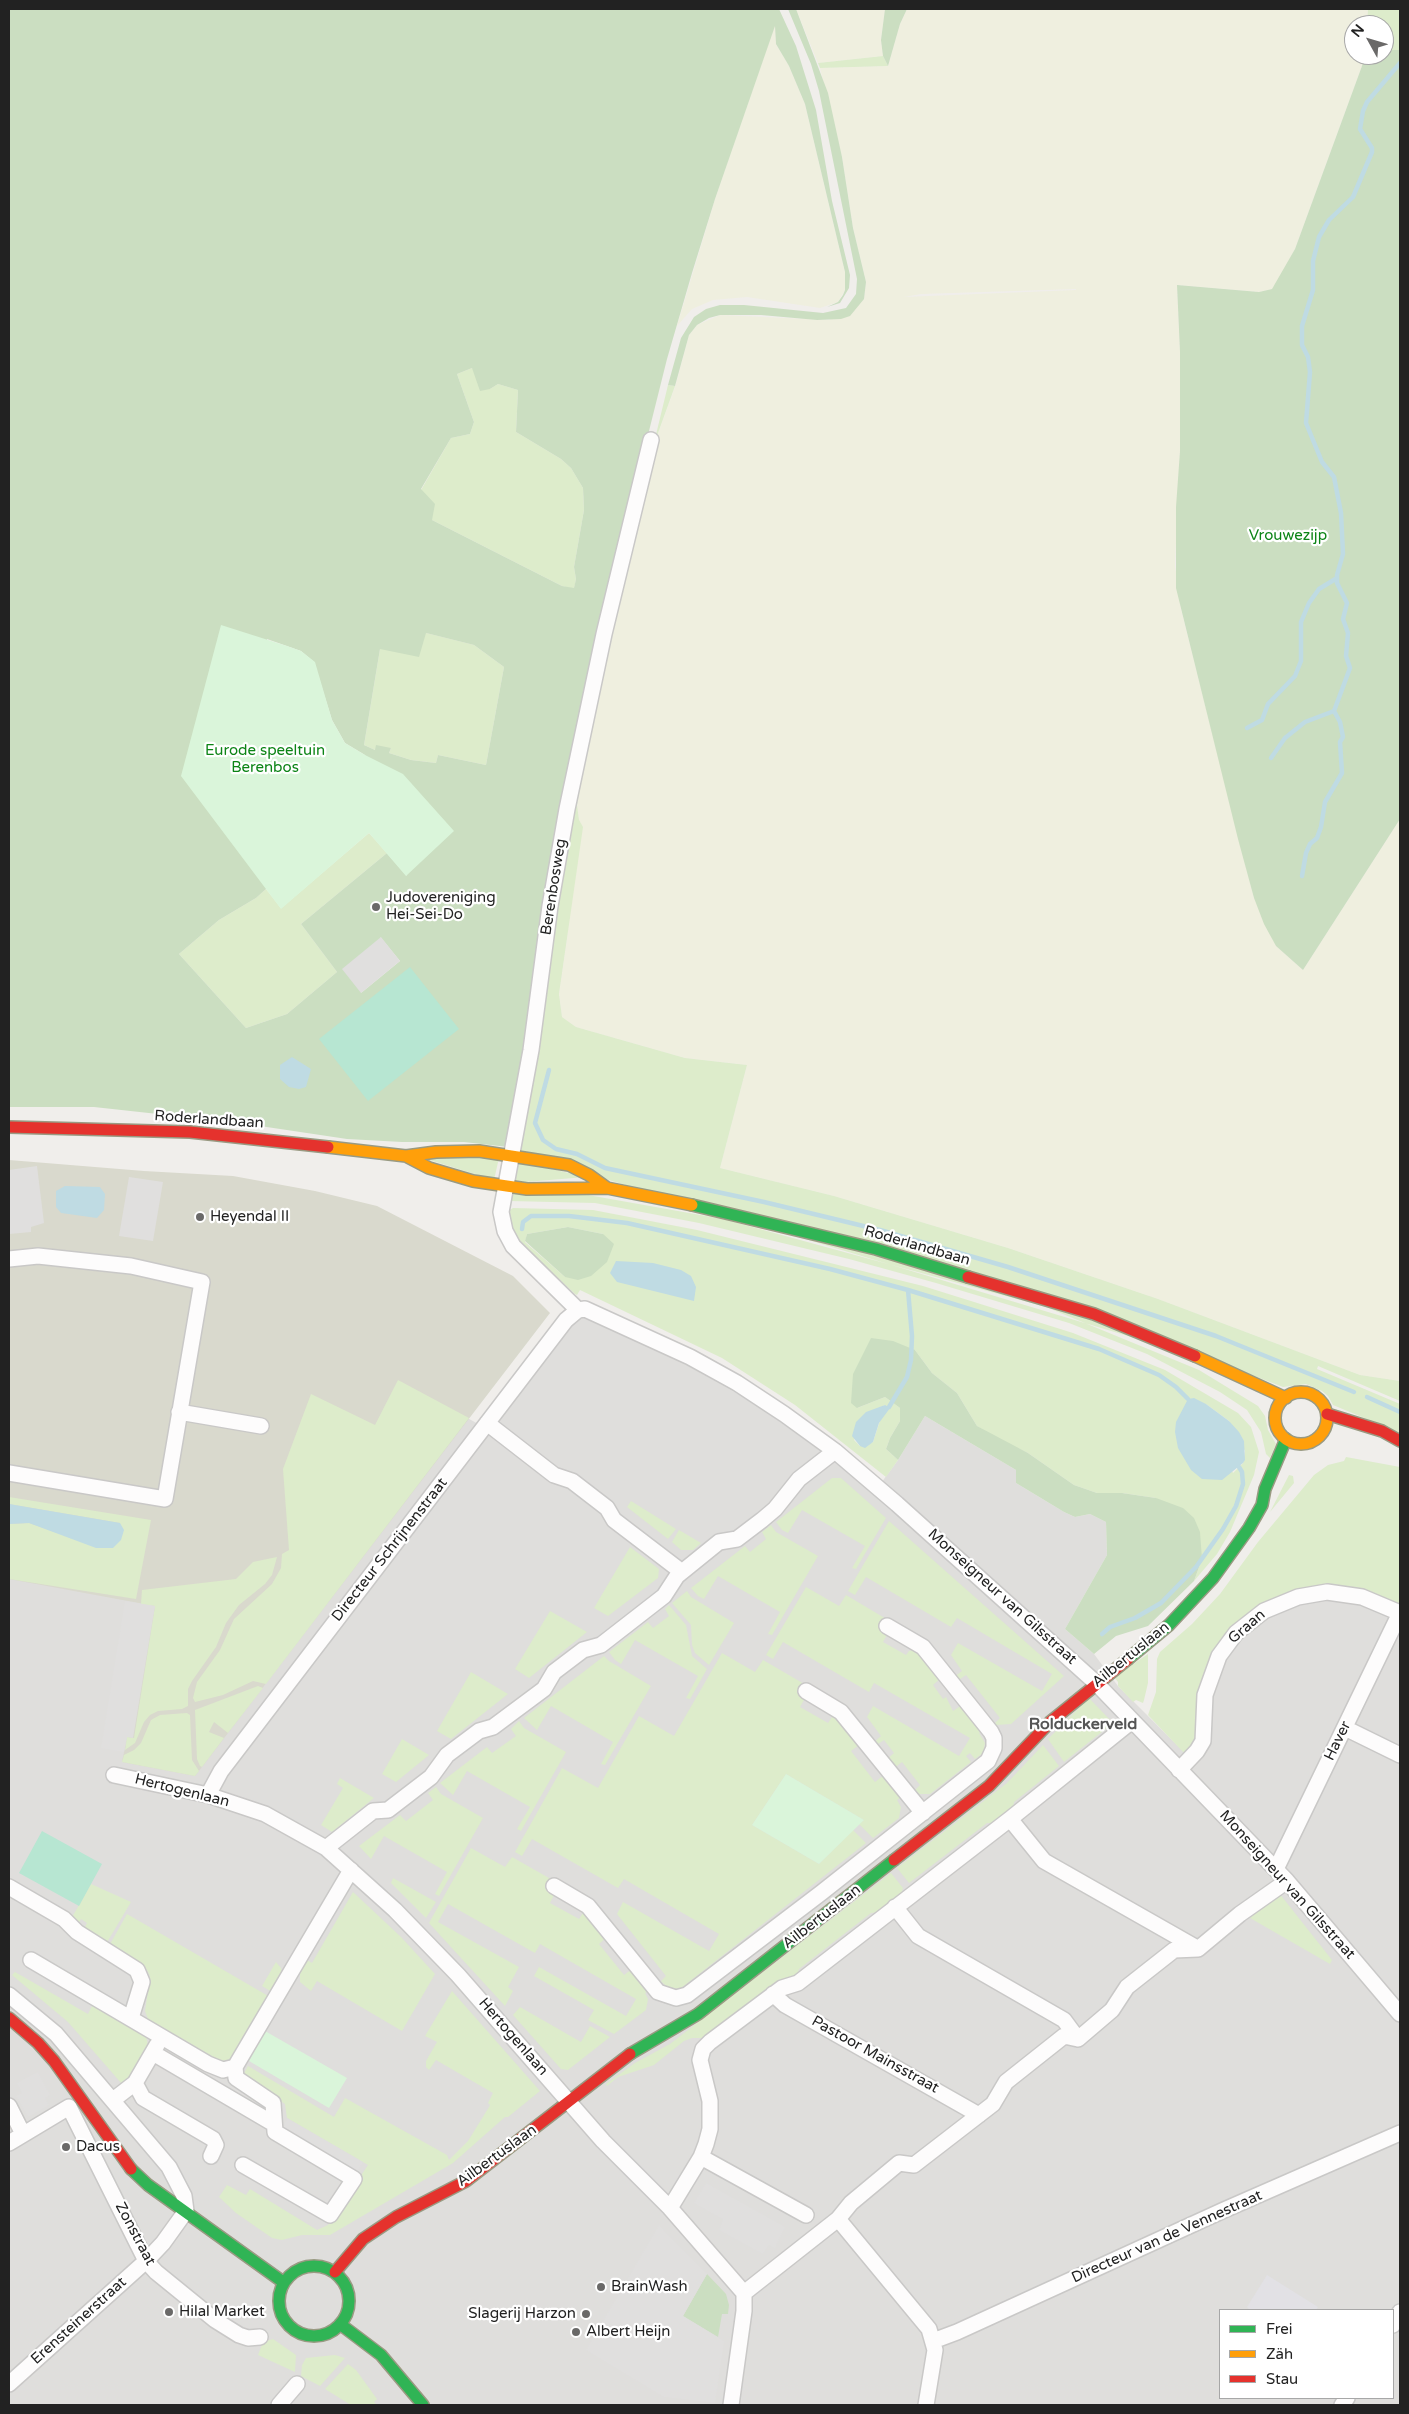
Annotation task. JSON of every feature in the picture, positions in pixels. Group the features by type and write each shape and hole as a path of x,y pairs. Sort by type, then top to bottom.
{"main road":[{"name":"Roderlandbaan","path":"9,1127 190,1132 406,1156 462,1151 511,1156 569,1166 589,1175 607,1188"},
{"name":"Roderlandbaan","path":"406,1156 448,1175 527,1189 607,1188 728,1212 876,1249 1094,1314 1149,1336 1209,1364 1235,1373 1286,1398"},
{"name":"Roderlandbaan","path":"1209,1364 1250,1395"},
{"path":"1302,1392 1311,1394 1319,1399 1327,1414 1328,1431 1313,1441 1296,1448 1277,1427 1276,1412 1286,1398 1302,1392"},
{"path":"1265,1404 1276,1412"},
{"path":"1327,1414 1382,1431 1400,1441"},
{"path":"1357,1436 1381,1441 1400,1441"},
{"name":"Ailbertuslaan","path":"1262,1505 1266,1489 1286,1439"},
{"name":"Ailbertuslaan","path":"335,2272 363,2239 396,2217 466,2181 624,2056 698,2014 883,1856 989,1786 1050,1722 1169,1624 1192,1602 1226,1561 1262,1505 1275,1493 1283,1477"},
{"path":"9,2018 38,2043 54,2061 131,2169 148,2186 186,2211 283,2282"},
{"path":"313,2265 325,2267 335,2272 343,2281 348,2292 349,2303 346,2314 340,2324 331,2332 320,2336 308,2336 288,2326 278,2305 279,2293 283,2282 291,2273 301,2267 313,2265"},
{"path":"340,2324 381,2355 423,2405"}],"street":[{"name":"Berenbosweg","path":"578,1310 571,1300 518,1251 509,1240 501,1212 504,1186 531,1050 550,906 567,809 604,634 651,440"},
{"path":"9,1259 38,1256 131,1266 202,1282 165,1499 9,1473"},
{"name":"Directeur Schrijnenstraat","path":"208,1795 221,1771 566,1320 578,1310"},
{"name":"Monseigneur van Gilsstraat","path":"578,1310 594,1311 698,1361 737,1383 835,1451 897,1504 1096,1683 1276,1869 1400,2014"},
{"path":"180,1412 261,1426"},
{"path":"487,1423 554,1475 572,1481 607,1508 614,1520 682,1572"},
{"path":"326,1848 373,1811 388,1810 431,1776 447,1755 478,1731 493,1727 544,1689 554,1672 583,1650 601,1645 664,1596 682,1572 719,1542 737,1538 762,1520 775,1509 799,1479 835,1451"},
{"name":"Graan","path":"1179,1770 1197,1751 1203,1741 1205,1695 1218,1656 1236,1634 1264,1611 1298,1597 1327,1592 1362,1597 1400,1613"},
{"name":"Haver","path":"1276,1869 1400,1613"},
{"name":"Ailbertuslaan","path":"554,1886 588,1906 658,1992 676,1998 695,1989 883,1856 922,1813 988,1761 994,1748 994,1738 922,1647 887,1626"},
{"path":"806,1690 841,1712 922,1813"},
{"path":"670,2208 701,2157 710,2129 709,2091 700,2060 704,2049 710,2042 773,1994 782,1988 798,1983 1010,1819 1132,1721"},
{"path":"1345,1728 1400,1755"},
{"name":"Hertogenlaan","path":"114,1775 208,1795 266,1814 326,1848 395,1910 458,1975 603,2141 670,2208 744,2293"},
{"path":"1010,1819 1044,1861 1198,1949"},
{"path":"243,2165 330,2216 354,2179 275,2132 273,2103 236,2078 235,2067 351,1870"},
{"path":"731,2405 744,2311 744,2293 838,2219 850,2203 899,2163 914,2165 994,2104 1006,2082 1064,2036 1078,2038 1112,2010 1127,1986 1174,1950 1198,1949 1240,1914 1286,1880"},
{"path":"9,1887 64,1919 77,1932 137,1970 142,1982 131,2018"},
{"path":"895,1907 918,1936 1064,2020 1078,2038"},
{"path":"31,1960 162,2037 223,2070 235,2067"},
{"name":"Pastoor Mainsstraat","path":"773,1994 785,2005 979,2114"},
{"path":"9,1995 56,2034 169,2167 184,2196 186,2211"},
{"path":"114,2100 135,2083 162,2037"},
{"path":"153,2053 274,2124"},
{"path":"135,2083 143,2098 213,2139 216,2145 211,2156"},
{"path":"9,2106 24,2134 9,2143"},
{"name":"Zonstraat","path":"24,2134 69,2107 146,2261 156,2272 215,2320 248,2338 260,2337"},
{"name":"Directeur van de Vennestraat","path":"933,2341 957,2332 1224,2210 1400,2133"},
{"path":"701,2157 806,2215"},
{"name":"Erensteinerstraat","path":"9,2384 146,2261 163,2243 186,2211"},
{"path":"838,2219 921,2318 933,2341 935,2350 926,2405"},
{"path":"279,2405 296,2384"}],"shaded area":[{"path":"381,937 400,961 361,993 342,969"},
{"path":"9,1160 233,1176 315,1191 377,1206 513,1276 550,1313 195,1776 122,1762 155,1606 9,1579"},
{"path":"37,1166 44,1223 31,1227 31,1232 9,1234 9,1170"},
{"path":"129,1177 163,1182 153,1241 119,1236"},
{"path":"9,1268 320,1337 491,1431 573,1325 584,1317 658,1349 754,1403 837,1463 873,1494 898,1460 925,1416 1016,1470 1016,1483 1064,1512 1075,1517 1090,1514 1106,1522 1107,1555 1065,1629 1094,1654 1118,1686 1185,1753 1209,1666 1291,1593 1400,1606 1400,2405 9,2405"},
{"path":"125,1601 155,1606 133,1738 127,1737 124,1752 101,1748"},
{"path":"38,2072 50,2095 45,2098 49,2105 28,2117 16,2096 22,2093 17,2083"},
{"path":"287,2118 363,2162 354,2179 280,2136"},
{"path":"706,2183 785,2227 775,2248 769,2245 763,2254 719,2230 723,2219 694,2203"},
{"path":"659,2225 707,2274 683,2316 724,2341 715,2403 664,2397 586,2350"},
{"path":"1267,2275 1318,2307 1317,2309 1249,2309 1247,2307"}],"green space":[{"path":"9,9 779,9 796,46 816,110 832,201 850,275 849,288 840,303 827,307 838,302 843,295 845,290 845,272 805,104 789,66 776,44 775,26 715,199 692,273 667,359 641,463 508,1147 464,1142 402,1142 347,1139 240,1123 94,1107 9,1107","holes":["472,368 480,391 490,389 498,384 518,390 516,432 561,459 571,468 583,488 584,510 574,567 576,579 574,588 562,586 432,520 435,504 421,489 451,438 470,434 474,422 457,374","426,633 474,645 504,667 486,765 438,755 436,763 411,760 389,753 391,748 376,745 375,750 364,745 380,649 419,657","267,639 301,651 314,662 332,720 345,743 365,755 407,876 387,853 301,924 337,972 287,1014 246,1028 179,954 219,920 256,898 266,889","381,937 400,961 361,993"]},
{"path":"788,9 796,9 828,93 842,157 853,228 866,282 864,299 850,316 841,319 817,320 761,315 720,315 709,318 697,325 689,335 675,386 668,385 681,338 694,317 706,309 720,305 744,305 823,313 846,308 856,294 857,279 819,91 811,64"},
{"path":"796,9 885,9 881,40 883,56 818,63"},
{"path":"885,9 907,9 900,24 888,66 883,56 881,40"},
{"path":"907,9 1368,9 1368,15 1344,15 1344,65 1362,65 1295,249 1280,279 1272,289 1259,292 1177,285 1180,352 1180,451 1175,565 1181,609 1254,898 1276,946 1303,970 1400,819 1400,1381 1360,1375 1158,1299 1008,1248 834,1196 720,1168 747,1065 685,1058 576,1027 562,1017 559,994 567,939 579,820 577,805 585,758 609,645 650,479 646,478 653,447 675,387 689,335 697,325 720,315 829,320 864,299 866,282 853,228 842,157 820,68 888,66 900,24","holes":["1076,289 1076,290 904,297 921,294"]},
{"path":"1368,9 1400,9 1400,50 1394,50 1394,15 1368,15"},
{"path":"775,24 776,44 789,66 805,104 845,272 845,290 838,302 820,308 747,297 713,300 692,309 677,326 715,199"},
{"name":"Vrouwezijp","path":"1394,50 1400,50 1400,819 1303,970 1276,946 1264,924 1254,898 1176,588 1176,507 1180,451 1180,352 1177,285 1259,292 1272,289 1295,249 1362,65 1394,65"},
{"path":"883,56 888,66 820,68 818,63"},
{"path":"472,368 490,389 498,384 518,390 516,432 561,459 571,468 583,488 584,510 574,567 576,579 574,589 562,586 432,520 421,490 451,438 470,434 474,422 457,374"},
{"path":"668,385 675,386 653,447"},
{"path":"646,478 650,478 609,645 577,805 579,820 583,827 559,994 562,1017 576,1027 685,1058 747,1065 720,1168 834,1196 1008,1248 1158,1299 1360,1375 1400,1381 1400,1401 1318,1366 1317,1369 1400,1404 1400,1433 1333,1405 1328,1396 1322,1391 1306,1384 1283,1387 1231,1367 519,1153 539,1052 537,1031 578,771"},
{"name":"Eurode speeltuin Berenbos","path":"221,625 301,651 315,662 332,720 345,743 403,774 454,831 406,876 369,833 281,909 181,776"},
{"path":"426,633 474,645 504,667 486,765 438,755 436,763 411,760 389,753 391,748 375,750 364,745 380,649"},
{"path":"369,833 387,853 301,924 337,972 287,1014 246,1028 179,954 219,920 256,898 266,889 281,908"},
{"path":"410,967 459,1029 368,1101 319,1039"},
{"path":"423,1158 499,1158 494,1180"},
{"path":"517,1161 586,1177 513,1183"},
{"path":"511,1191 571,1192 723,1219 1046,1307 1199,1370 1258,1406 1265,1416 1268,1430 1276,1444 1270,1458 1266,1454 1261,1432 1247,1410 1220,1392 1147,1354 1069,1323 849,1259 699,1223 595,1203 509,1201"},
{"path":"513,1208 593,1210 697,1230 923,1286 1073,1333 1165,1370 1238,1413 1251,1427 1259,1452 1254,1475 1230,1532 1217,1554 1194,1581 1202,1559 1156,1498 1122,1493 1097,1493 1074,1485 1028,1453 994,1437 977,1426 957,1393 932,1373 915,1350 857,1408 885,1397 900,1408 900,1421 886,1449 898,1460 886,1477 795,1405 722,1358 580,1290 577,1295 575,1294 515,1238 510,1229 508,1211","holes":["568,1227 603,1234 565,1277 525,1242 527,1234","1206,1404 1229,1421 1245,1451 1243,1463 1233,1473","885,1405 873,1442 860,1446 854,1440 879,1408"]},
{"path":"568,1227 603,1234 614,1244 607,1262 591,1276 578,1280 565,1277 525,1241 527,1234"},
{"path":"871,1338 893,1341 915,1350 932,1373 957,1393 977,1426 1028,1453 1074,1485 1097,1493 1122,1493 1156,1498 1183,1508 1194,1518 1200,1532 1202,1559 1194,1581 1148,1626 1116,1636 1094,1654 1065,1629 1107,1555 1106,1522 1090,1514 1075,1517 1064,1512 1016,1483 1016,1470 925,1416 898,1460 886,1449 900,1421 900,1408 885,1397 857,1408 851,1403 853,1374"},
{"path":"398,1380 469,1418 266,1684 253,1681 223,1695 195,1702 193,1698 197,1682 220,1650 234,1619 272,1584 281,1568 282,1554 289,1550 283,1469 311,1394 375,1425"},
{"path":"1346,1457 1400,1467 1400,1606 1332,1587 1230,1632 1198,1740 1184,1753 1148,1715 1156,1692 1157,1659 1160,1652 1192,1624 1220,1594 1258,1542 1314,1475 1328,1465 1344,1461"},
{"path":"1289,1475 1293,1476 1294,1483 1270,1512"},
{"path":"832,1478 841,1478 886,1518 856,1569 852,1568 865,1546 802,1510 788,1533 782,1530 776,1522"},
{"path":"9,1497 151,1520 136,1599 9,1579 9,1524 29,1523 61,1534 120,1523 9,1504"},
{"path":"631,1501 676,1529 668,1539 627,1507"},
{"path":"889,1521 1064,1676 1011,1724 996,1725 995,1723 1000,1718 966,1675 957,1681 954,1677 962,1671 951,1655 958,1643 1042,1691 1052,1674 957,1618 951,1627 866,1577 855,1595 848,1591"},
{"path":"771,1525 776,1532 818,1556 772,1635 768,1634 780,1612 718,1576 704,1599 698,1596 691,1588 745,1546 750,1552 766,1539 762,1532"},
{"path":"679,1530 701,1543 693,1550 681,1550 672,1542"},
{"path":"630,1547 659,1569 658,1578 608,1616 594,1608"},
{"path":"277,1557 272,1575 265,1584 239,1605 226,1623 216,1647 188,1689 188,1706 182,1709 158,1711 150,1715 144,1722 135,1743 125,1750 127,1737 134,1738 155,1606 141,1604 142,1590 236,1579 253,1562"},
{"path":"806,1587 839,1606 846,1595 888,1620 888,1633 883,1642 906,1655 909,1651 916,1649 941,1678 933,1685 943,1699 946,1697 953,1711 962,1705 983,1730 979,1733 985,1743 983,1753 975,1759 970,1753 966,1756 971,1762 930,1794 919,1794 915,1790 920,1785 902,1762 893,1769 886,1760 894,1753 884,1740 875,1746 873,1743 881,1736 867,1717 873,1706 959,1756 970,1738 874,1683 869,1692 783,1642 773,1659 766,1655"},
{"path":"687,1591 691,1597 734,1623 709,1665 695,1653 692,1645 691,1625 672,1603"},
{"path":"669,1605 686,1625 692,1656 707,1669 690,1699 686,1698 698,1676 635,1640 621,1664 609,1652 648,1622 653,1628 669,1616 665,1609"},
{"path":"550,1611 587,1632 529,1678 515,1669"},
{"path":"722,1653 755,1672 763,1660 806,1685 805,1698 800,1707 828,1723 834,1714 859,1745 851,1751 875,1782 884,1775 901,1797 897,1800 901,1807 899,1818 873,1838 859,1824 864,1820 786,1774 752,1825 819,1864 853,1830 866,1843 680,1989 668,1988 661,1981 666,1976 617,1914 623,1902 709,1951 719,1934 624,1879 618,1888 532,1839 522,1856 515,1852 562,1768 598,1788 639,1716 674,1736"},
{"path":"1148,1654 1148,1683 1144,1700 1143,1703 1136,1700 1133,1702 1118,1686 1118,1682 1114,1677"},
{"path":"604,1656 609,1661 651,1686 605,1765 601,1764 613,1742 551,1706 537,1730 524,1718"},
{"path":"471,1672 508,1694 451,1739 437,1731"},
{"path":"258,1686 263,1688 228,1733 214,1722 209,1732 224,1738 202,1767 200,1766 197,1759 195,1710"},
{"path":"1089,1698 1113,1723 1064,1762 1048,1739"},
{"path":"187,1713 190,1715 192,1760 199,1771 195,1776 122,1762 124,1755 134,1750 141,1743 151,1720 160,1715"},
{"path":"519,1721 524,1728 566,1752 521,1831 517,1829 530,1807 467,1771 453,1795 440,1783 487,1747 492,1753 516,1736 511,1729"},
{"path":"402,1739 429,1755 396,1782 382,1774"},
{"path":"1043,1745 1059,1766 1014,1802 1013,1808 993,1823 987,1823 909,1883 897,1868 1007,1783"},
{"path":"786,1774 864,1820 819,1864 752,1825"},
{"path":"340,1778 374,1798 332,1832 321,1825 343,1788 337,1784"},
{"path":"436,1787 441,1794 483,1818 439,1896 435,1894 447,1872 384,1836 371,1859 359,1846 400,1815 406,1821 433,1800 428,1793"},
{"path":"42,1831 102,1864 79,1906 19,1873"},
{"path":"471,1848 505,1867 512,1857 556,1882 555,1893 550,1903 579,1919 583,1913 588,1912 607,1937 599,1944 624,1975 632,1969 649,1991 645,1993 648,1999 646,2010 614,2034 588,2020 594,2010 534,1976 539,1967 626,2016 636,1999 540,1944 535,1953 448,1904 438,1922 519,1967 508,1987 513,1991 505,2006 429,1923"},
{"path":"891,1873 903,1888 901,1895 879,1912 871,1913 799,1969 797,1976 783,1979 707,2038 692,2038 684,2041 654,2065 618,2077 607,2086 606,2084 635,2063 670,2044"},
{"path":"393,1878 436,1902 426,1918 391,1883"},
{"path":"91,1884 131,1902 106,1944 84,1929 87,1923 81,1919 76,1928 71,1919"},
{"path":"353,1892 401,1937 435,1974 402,2031 317,1981 311,1991 300,1982 300,1971 307,1960 312,1963"},
{"path":"1279,1893 1332,1960 1330,1964 1250,1918"},
{"path":"127,1914 270,1997 231,2060 220,2061 148,2019 145,2011 150,1977 148,1972 145,1967 109,1946"},
{"path":"276,1962 281,1968 282,1975 272,1992 262,1986"},
{"path":"15,1972 88,2014 93,2004 146,2035 148,2046 130,2076 122,2084 68,2022 12,1975"},
{"path":"452,1991 540,2091 508,2117 505,2117 453,2163 330,2235 302,2235 282,2240 272,2238 236,2213 219,2197 227,2185 246,2195 250,2189 317,2230 328,2225 368,2165 287,2118 285,2104 243,2075 248,2066 334,2117 345,2098 447,2155 449,2160 468,2141 489,2107 488,2103 493,2093 436,2060 429,2070 426,2067 426,2061 437,2042 425,2036"},
{"path":"520,2007 581,2042 590,2026 610,2037 568,2070 561,2069 513,2015"},
{"path":"265,2031 347,2078 329,2108 249,2061"},
{"path":"707,2274 726,2294 729,2305 728,2314 722,2314 718,2337 683,2316"},
{"path":"273,2339 296,2355 295,2372 258,2355 263,2342"},
{"path":"335,2355 345,2358 320,2386 301,2376 302,2365 306,2358"},
{"path":"348,2364 356,2370 377,2399 374,2402 377,2405 351,2405 325,2389"}],"water":[{"path":"292,1057 311,1069 306,1087 299,1089 289,1087 280,1079 280,1065"},
{"path":"65,1186 100,1187 105,1194 104,1210 97,1218 61,1213 56,1207 56,1191"},
{"path":"616,1261 653,1263 681,1270 691,1276 696,1287 694,1301 617,1282 610,1273"},
{"path":"1194,1398 1206,1404 1229,1421 1244,1441 1245,1460 1222,1480 1202,1479 1191,1470 1178,1448 1175,1432 1176,1422 1188,1399"},
{"path":"885,1405 890,1408 879,1423 873,1442 865,1448 860,1446 852,1436 856,1422 866,1412"},
{"path":"9,1504 120,1523 124,1530 121,1540 113,1548 96,1548 29,1523 9,1524"}],"waterway":[{"name":"Vrouwezijp","path":"1302,876 1306,853 1310,844 1317,838 1321,827 1325,802 1342,773 1340,742 1343,737 1340,722 1334,711 1350,668 1346,656 1348,633 1343,619 1347,603 1337,583 1337,575 1343,554 1341,513 1334,477 1322,462 1306,423 1310,372 1308,357 1302,345 1302,326 1313,290 1313,261 1319,237 1329,220 1353,197 1372,152 1372,148 1360,129 1363,111 1367,102 1400,63"},
{"path":"1247,728 1262,720 1268,704 1295,676 1301,661 1301,622 1309,603 1319,589 1337,578"},
{"path":"1271,758 1285,738 1305,722 1334,711"},
{"path":"549,1070 535,1123 543,1140 556,1149 577,1154 605,1168 764,1202 880,1230 1008,1267 1216,1336 1354,1392"},
{"path":"522,1229 523,1222 531,1216 569,1216 627,1223 830,1269 908,1290 1099,1349 1159,1375 1176,1387 1188,1399"},
{"path":"889,1407 907,1377 911,1360 912,1336 908,1290"},
{"path":"1367,1397 1400,1412"},
{"path":"1102,1634 1110,1627 1135,1618 1161,1603 1196,1567 1223,1529 1236,1506 1243,1484 1242,1472 1239,1467"}],"traffic: fast":[{"path":"692,1205 876,1249 968,1277"},
{"path":"1128,1659 1169,1625 1213,1578 1249,1528 1262,1505 1265,1489 1286,1439"},
{"path":"630,2054 698,2014 894,1860"},
{"path":"131,2169 148,2185 283,2282"},
{"path":"307,2266 321,2266 334,2272 343,2281 349,2294 349,2301 347,2314 339,2326 321,2336 307,2336 294,2330 285,2321 279,2308 279,2294 285,2281 294,2272 307,2266"},
{"path":"340,2324 381,2355 423,2405"}],"traffic: slow":[{"path":"328,1147 406,1156 436,1152 479,1151 569,1165 589,1175 607,1188"},
{"path":"406,1156 429,1168 473,1181 527,1189 607,1188 692,1205"},
{"path":"1195,1356 1286,1398"},
{"path":"1301,1392 1311,1394 1319,1400 1325,1408 1327,1418 1325,1428 1319,1436 1311,1442 1301,1444 1291,1442 1283,1436 1277,1428 1275,1418 1277,1408 1283,1400 1291,1394 1301,1392"}],"traffic: jam":[{"path":"9,1127 190,1132 328,1147"},
{"path":"968,1277 1094,1314 1195,1356"},
{"path":"1327,1414 1382,1431 1400,1441"},
{"path":"894,1860 989,1786 1050,1722 1128,1659"},
{"path":"9,2018 38,2043 54,2061 131,2169"},
{"path":"335,2272 363,2239 396,2217 466,2181 630,2054"}],"place":[{"name":"Judovereniging Hei-Sei-Do","path":"376,907"},
{"name":"Heyendal II","path":"200,1217"},
{"name":"Dacus","path":"66,2147"},
{"name":"BrainWash","path":"601,2287"},
{"name":"Hilal Market","path":"169,2312"},
{"name":"Slagerij Harzon","path":"586,2314"},
{"name":"Albert Heijn","path":"576,2332"}],"district":[{"name":"Rolduckerveld","path":"1083,1725"}]}
